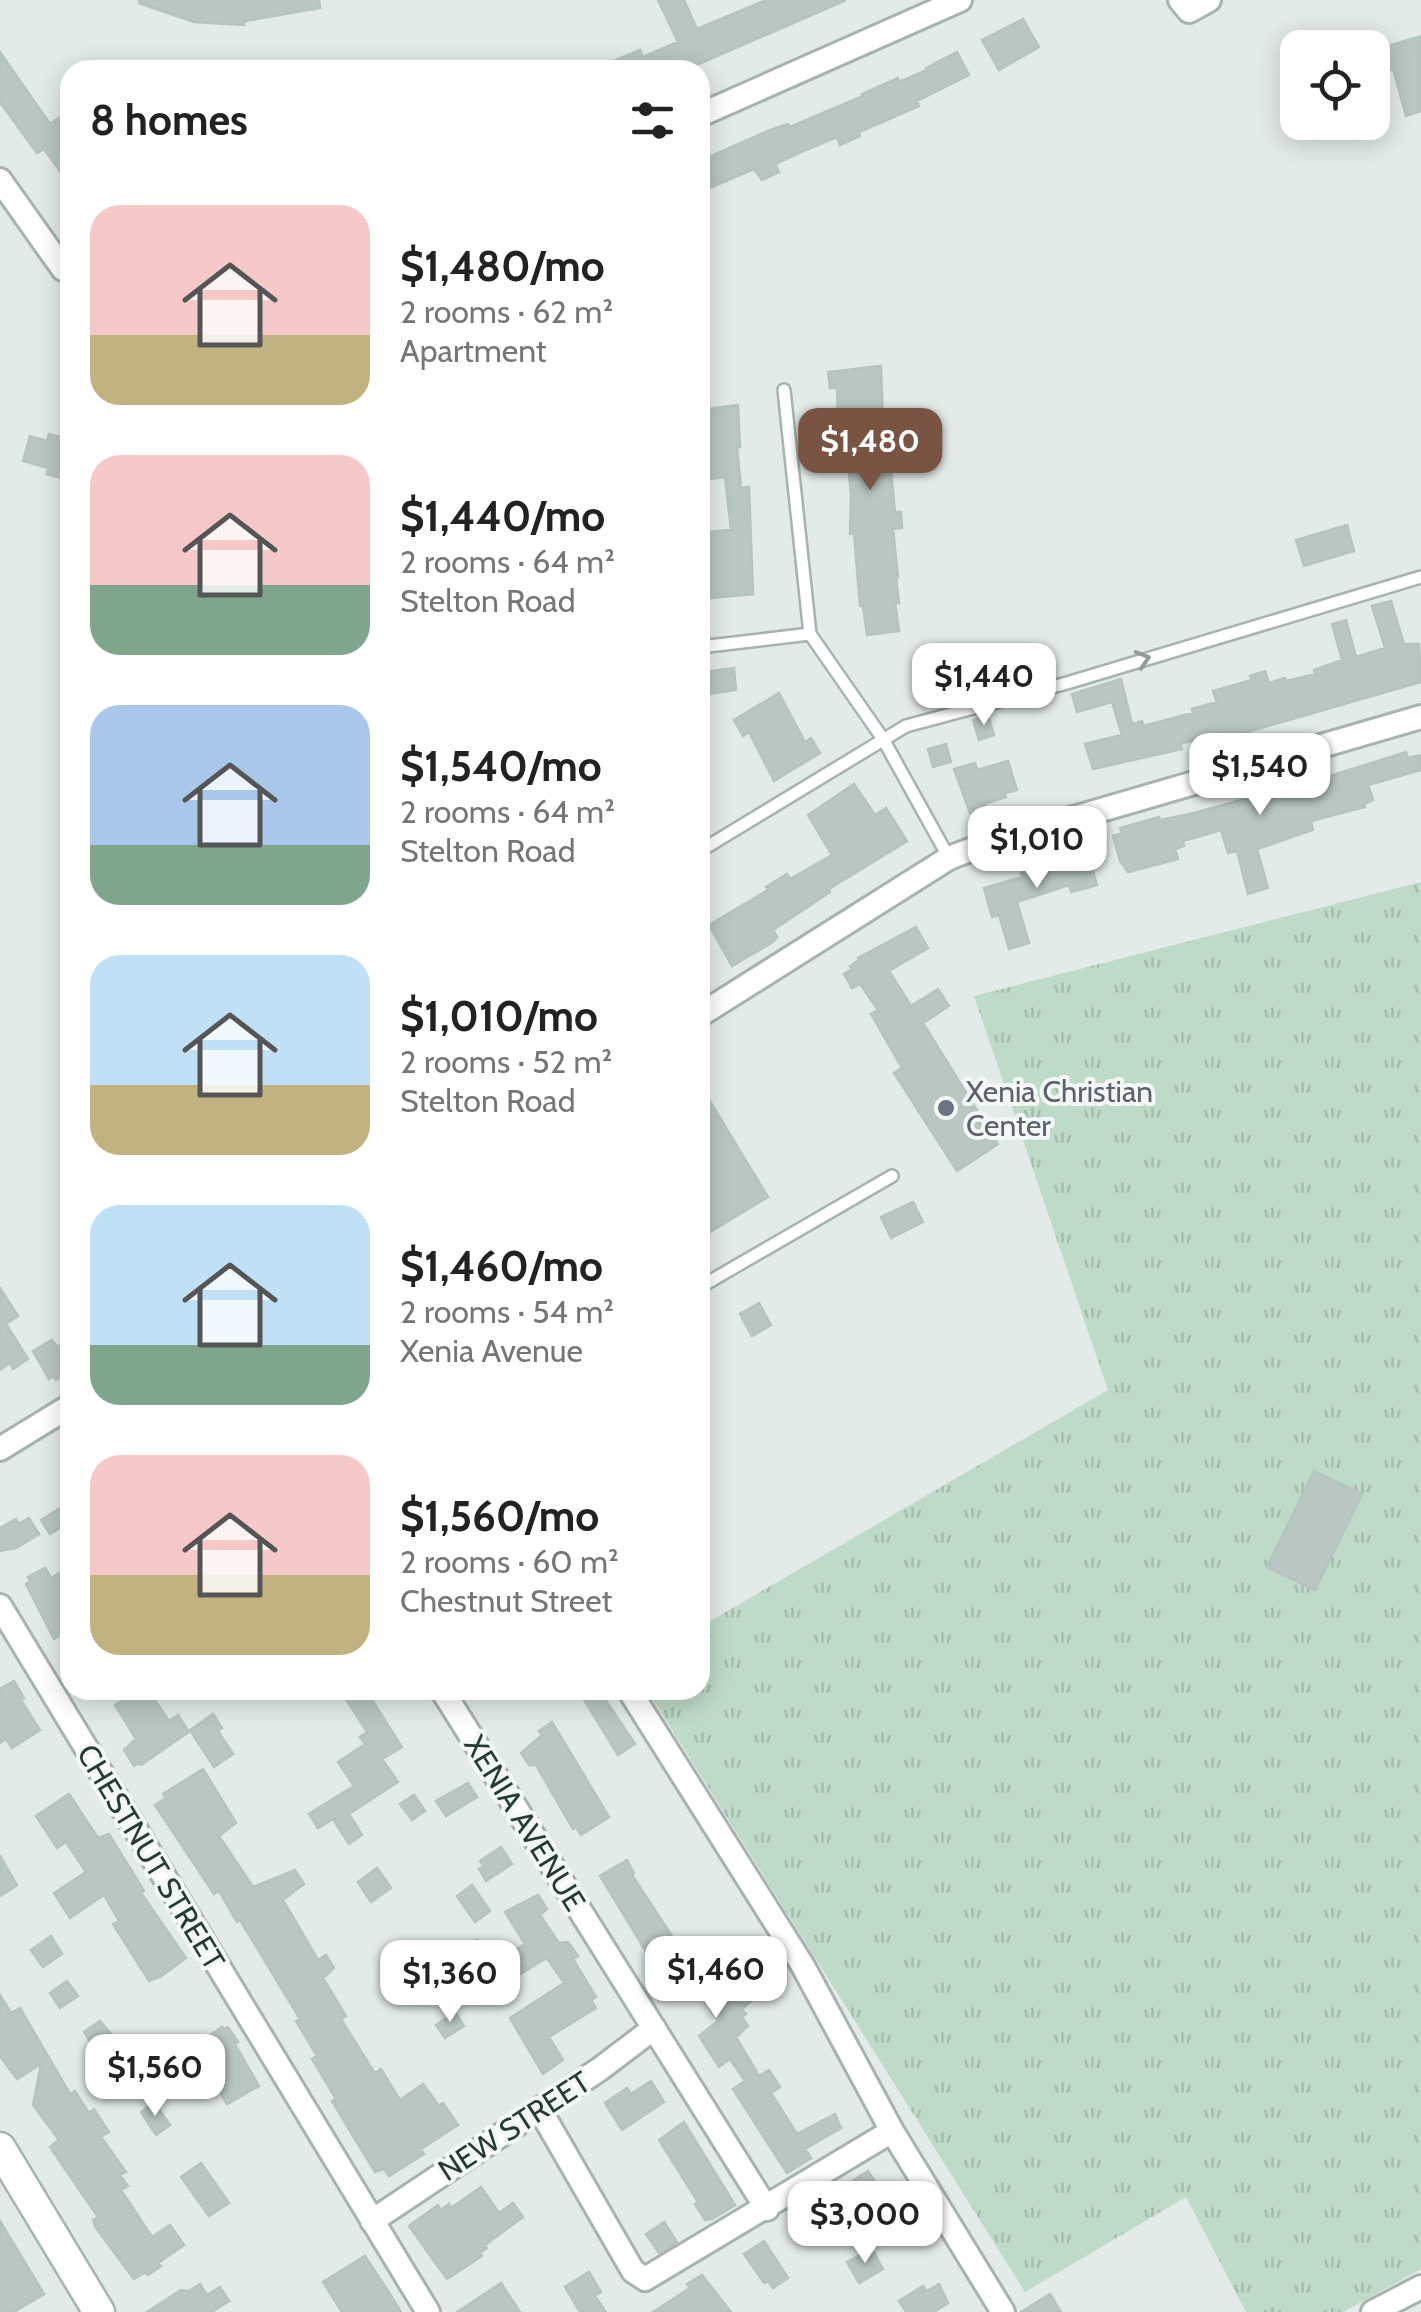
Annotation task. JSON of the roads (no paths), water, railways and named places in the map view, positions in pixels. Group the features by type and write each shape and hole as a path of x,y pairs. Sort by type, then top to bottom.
{"main road":[{"path":"0,2148 99,2312"}],"street":[{"path":"710,111 960,0"},
{"path":"1180,0 1189,11 1210,0"},
{"path":"0,180 60,266"},
{"path":"710,1009 949,858 991,842 1421,718"},
{"path":"0,1450 60,1412"},
{"name":"CHESTNUT STREET","path":"0,1606 428,2312"},
{"name":"XENIA AVENUE","path":"448,1700 767,2209"},
{"path":"635,1700 803,1966 892,2131 1002,2312"},
{"name":"NEW STREET","path":"372,2221 540,2110 654,2028"},
{"path":"540,2110 633,2270 645,2279 892,2131"},
{"path":"1372,2312 1421,2287"}],"lane":[{"path":"784,390 810,634 884,739 949,858"},
{"path":"710,845 906,726 1066,683 1421,576"},
{"path":"710,646 810,634"},
{"path":"710,1281 892,1176"}],"place":[{"name":"Xenia Christian Center","path":"946,1108"}]}
